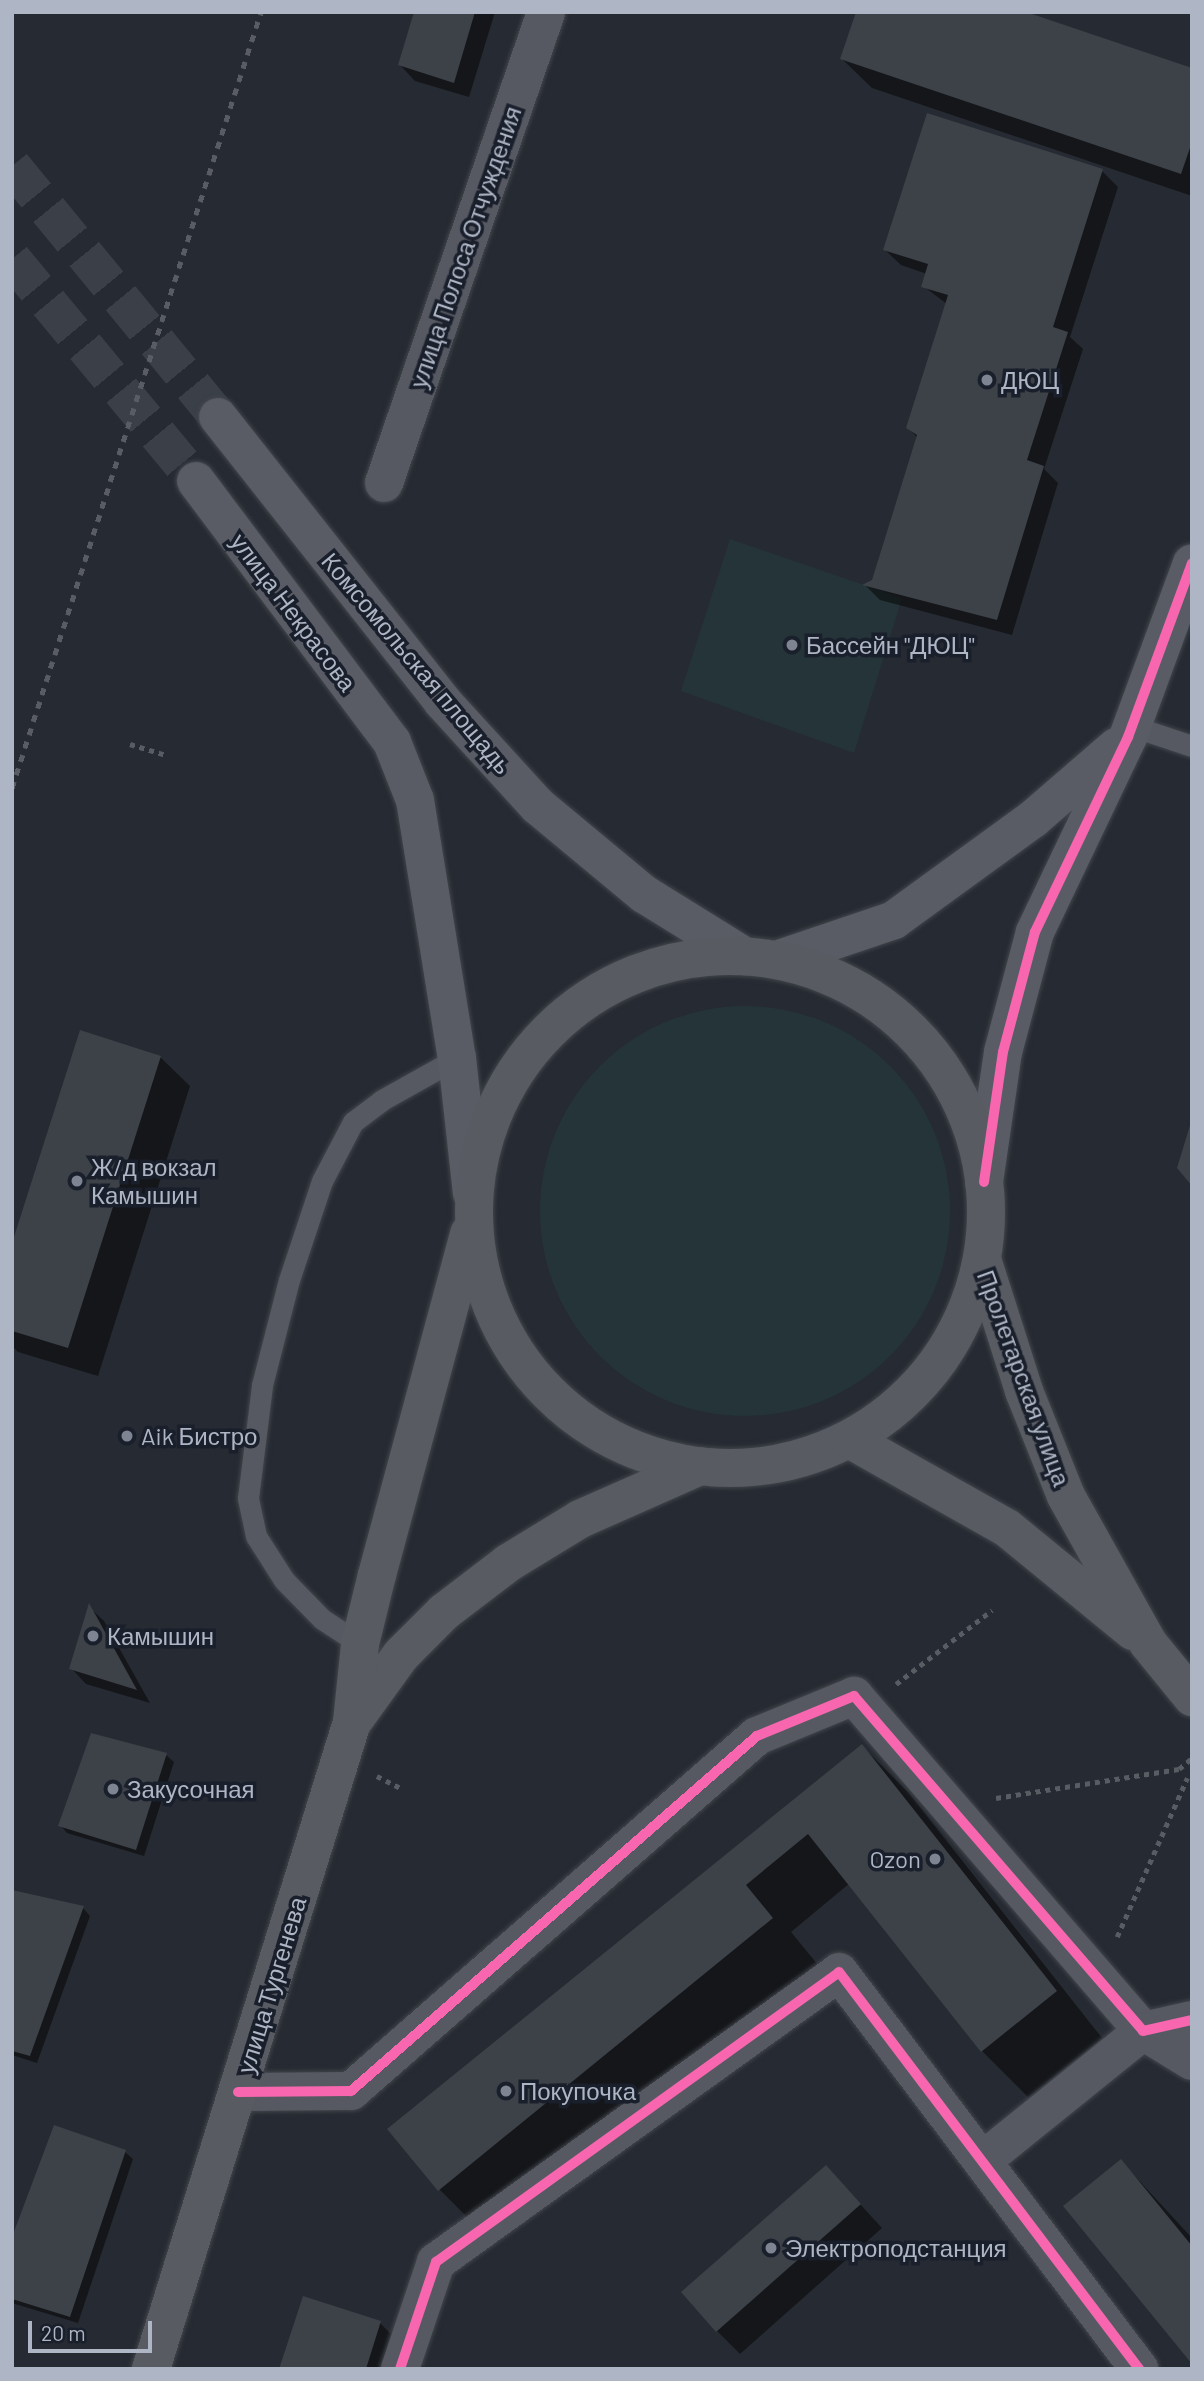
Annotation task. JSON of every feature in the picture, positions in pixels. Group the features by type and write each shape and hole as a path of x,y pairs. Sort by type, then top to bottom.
{"main road":[{"name":"Комсомольская площадь","path":"218,417 442,701 538,806 644,894 744,956"},
{"name":"улица Некрасова","path":"196,481 392,742"},
{"path":"984,1182 1003,1052 1035,932 1130,731 1192,563"},
{"path":"782,958 894,920 1033,820 1130,731"},
{"name":"Комсомольская площадь","path":"392,742 415,800 457,1058 472,1193"},
{"name":"Комсомольская площадь","path":"744,956 782,958 863,993 901,1021 933,1055 959,1098 974,1136 984,1182 982,1259 969,1303 933,1368 884,1416 849,1439 788,1462 741,1468 700,1466 650,1455 604,1434 544,1387 497,1316 469,1233 472,1193 481,1148 507,1088 527,1058 570,1013 635,975 688,960 744,956"},
{"path":"352,1722 360,1644 469,1233"},
{"name":"Пролетарская улица","path":"982,1259 1024,1391 1066,1496 1148,1643 1192,1697"},
{"name":"Пролетарская улица","path":"849,1439 1007,1528 1148,1643"},
{"path":"352,1722 401,1655 444,1612 508,1563 580,1519 700,1466"},
{"name":"улица Тургенева","path":"151,2369 352,1722"}],"street":[{"name":"улица Полоса Отчуждения","path":"384,483 546,12"},
{"path":"237,2092 351,2091 757,1736 854,1696 1143,2031 1192,2061"},
{"path":"400,2369 436,2262 839,1972 1139,2369"},
{"path":"982,2161 1143,2031 1192,2020"}],"lane":[{"path":"1130,731 1192,746"},
{"path":"360,1644 322,1619 284,1580 256,1536 248,1498 262,1385 289,1280 322,1181 353,1122 382,1100 457,1058"}],"path":[{"path":"130,744 167,755"},
{"path":"865,1709 992,1610"},
{"path":"948,1806 1180,1769 1192,1758"},
{"path":"376,1776 401,1788"},
{"path":"1098,1979 1187,1778"}],"shaded area":[{"name":"Бассейн \"ДЮЦ\"","path":"730,539 902,598 854,753 681,691"},
{"path":"745,1006 785,1010 824,1021 859,1040 890,1066 916,1097 935,1132 946,1171 950,1211 946,1251 935,1290 916,1325 890,1356 859,1382 824,1401 785,1412 745,1416 705,1412 666,1401 631,1382 600,1356 574,1325 555,1290 544,1251 540,1211 544,1171 555,1132 574,1097 600,1066 631,1040 666,1021 705,1010"}],"building":[{"path":"414,12 475,12 454,83 398,65"},
{"path":"856,12 1026,12 1192,68 1192,142 1181,174 840,59"},
{"name":"ДЮЦ","path":"927,113 1103,169 1053,327 1068,332 1027,460 1044,466 997,620 862,585 872,580 917,435 906,428 948,295 921,287 928,264 883,250"},
{"name":"Ж/д вокзал Камышин","path":"80,1030 161,1056 68,1348 12,1331 12,1243"},
{"path":"1192,1122 1192,1186 1177,1168"},
{"name":"Камышин","path":"89,1603 137,1690 69,1669"},
{"name":"Закусочная","path":"91,1733 167,1753 136,1850 58,1826"},
{"path":"862,1744 1057,1991 981,2052 808,1834 746,1885 773,1918 438,2191 387,2129"},
{"path":"12,1890 84,1906 30,2056 12,2051"},
{"path":"54,2125 126,2150 70,2317 12,2299 12,2237"},
{"path":"1121,2159 1192,2246 1192,2364 1063,2206"},
{"name":"Электроподстанция","path":"826,2165 861,2204 716,2332 681,2292"},
{"path":"303,2296 381,2321 366,2369 279,2369"}],"tunnel":[{"path":"12,166 218,417"},
{"path":"12,259 196,481"}],"railway":[{"path":"12,788 261,12"}],"cycle path":[{"path":"984,1182 1003,1052 1035,932 1128,737 1192,563"},
{"path":"238,2092 351,2091 757,1736 854,1696 1143,2031 1192,2020"},
{"path":"400,2369 436,2262 839,1972 1139,2369"}],"place":[{"name":"ДЮЦ","path":"987,380"},
{"name":"Бассейн \"ДЮЦ\"","path":"792,645"},
{"name":"Ж/д вокзал Камышин","path":"77,1181"},
{"name":"Aik Бистро","path":"127,1436"},
{"name":"Камышин","path":"93,1636"},
{"name":"Закусочная","path":"113,1789"},
{"name":"Ozon","path":"935,1859"},
{"name":"Покупочка","path":"506,2091"},
{"name":"Электроподстанция","path":"771,2248"}]}
